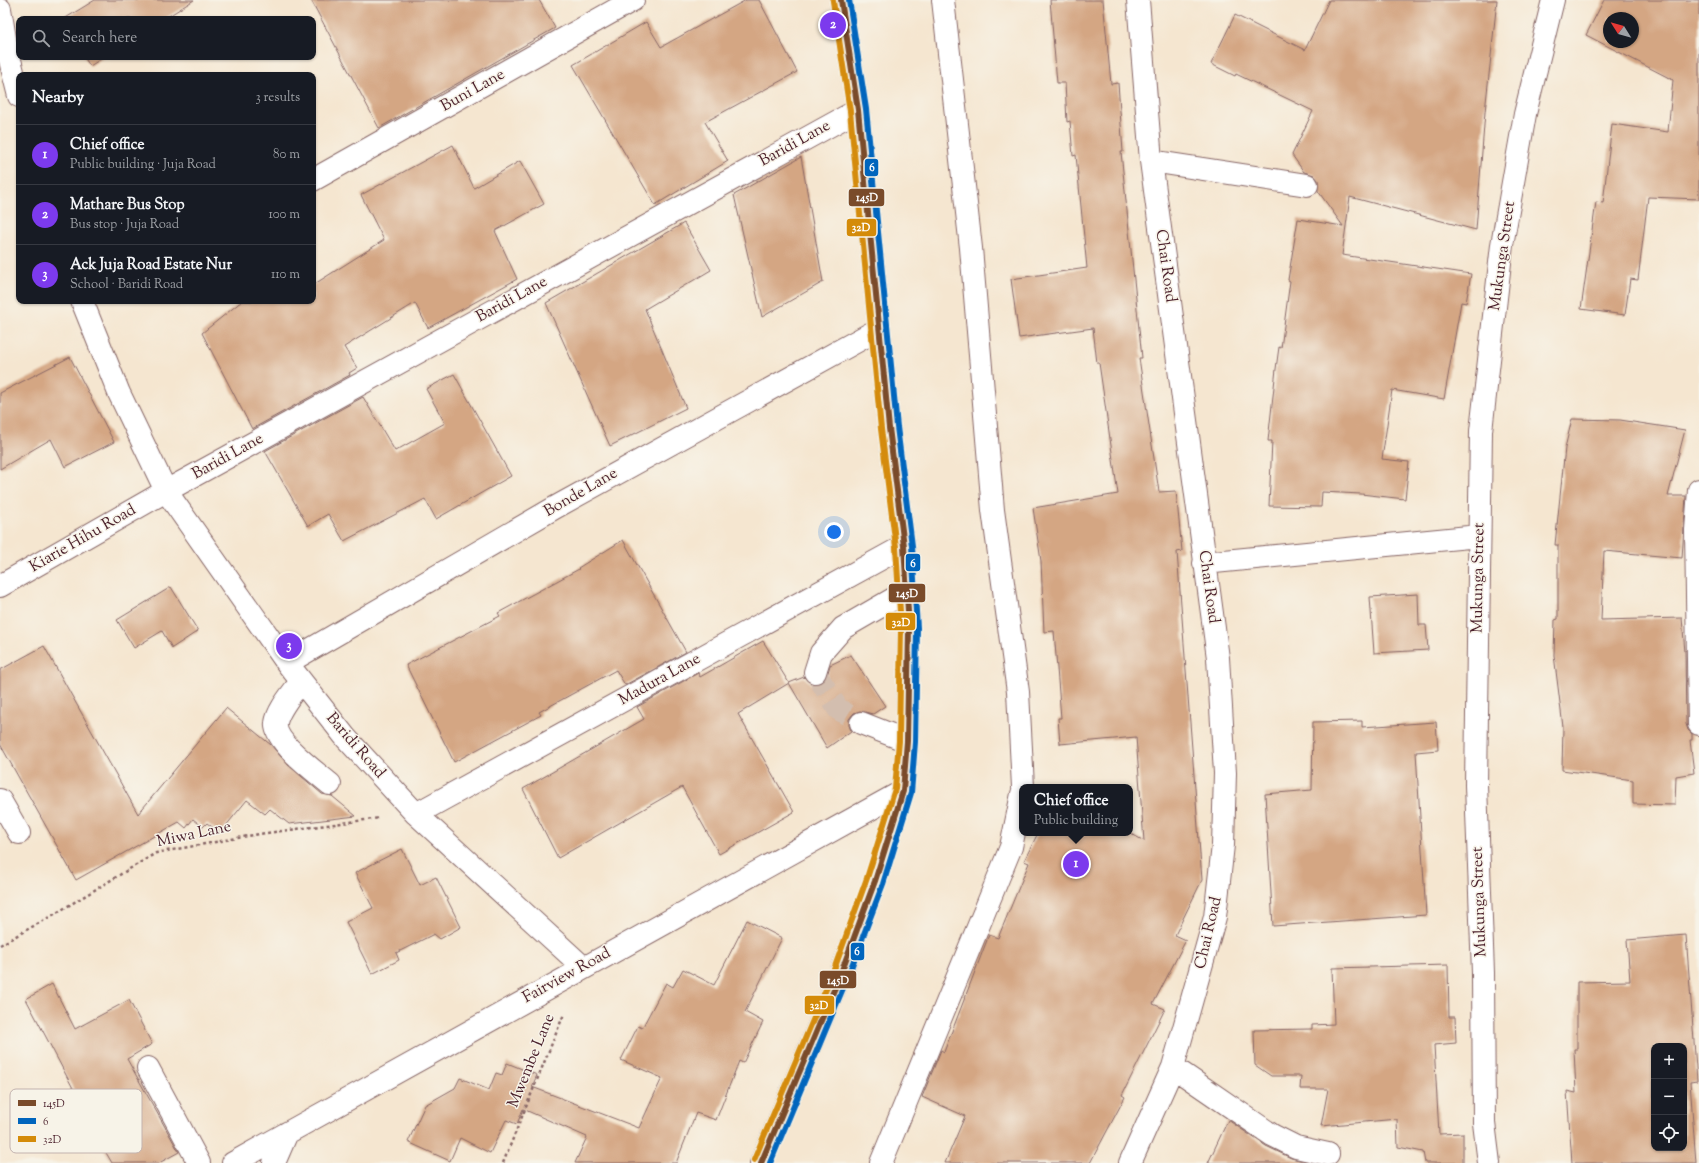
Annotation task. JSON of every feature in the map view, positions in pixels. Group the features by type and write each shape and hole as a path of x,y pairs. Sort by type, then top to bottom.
{"street":[{"name":"Buni Lane","path":"316,178 633,0"},
{"path":"761,1163 839,978 875,881 903,791 907,741 909,628 904,546 879,329 858,110 841,0"},
{"path":"943,0 971,248 993,510 1018,692 1023,784"},
{"name":"Chai Road","path":"1130,1163 1173,1067 1215,917 1223,845 1225,773 1218,658 1151,161 1138,0"},
{"name":"Mukunga Street","path":"1489,1163 1484,1123 1483,973 1476,785 1481,431 1502,245 1525,114 1553,0"},
{"path":"0,9 6,44 16,84"},
{"name":"Baridi Lane","path":"166,491 858,110"},
{"path":"1151,161 1307,185"},
{"name":"Baridi Road","path":"88,304 119,393 166,491 287,663 346,738 416,814 583,967"},
{"name":"Bonde Lane","path":"287,663 556,507 879,329"},
{"path":"1699,490 1696,530 1699,724"},
{"name":"Kiarie Hihu Road","path":"0,586 166,491"},
{"path":"1204,563 1479,536"},
{"name":"Madura Lane","path":"416,814 904,546"},
{"path":"815,672 821,653 843,628 907,591"},
{"path":"301,681 283,708 276,723 276,730 284,744 330,784"},
{"path":"861,723 907,741"},
{"name":"Fairview Road","path":"233,1163 583,967 903,791"},
{"path":"0,800 19,833"},
{"path":"880,1163 1011,847 1019,808"},
{"path":"1173,1067 1272,1135 1296,1147 1328,1154"},
{"path":"148,1068 199,1163"},
{"path":"274,1163 287,1133"}],"path":[{"name":"Miwa Lane","path":"0,944 53,915 156,853 259,834 416,814"},
{"name":"Mwembe Lane","path":"503,1163 565,1011"}],"building":[{"path":"95,0 194,0 169,16 69,16"},
{"path":"311,0 539,0 555,28 379,128"},
{"path":"746,0 759,0 797,72 705,122 728,161 655,205 573,65 646,22 661,47"},
{"path":"1050,0 1103,0 1111,84 1118,83 1123,152 1121,152 1142,358 1139,358 1159,492 1176,491 1182,551 1177,552 1202,880 1175,935 1186,940 1153,1004 1165,1009 1122,1095 1125,1097 1090,1163 945,1163 965,1116 922,1097 941,1050 944,1052 989,935 998,938 1029,863 1024,861 1036,836 1133,836 1133,835 1144,841 1136,737 1060,744 1058,718 1061,718 1054,631 1044,632 1041,561 1033,508 1118,494 1099,363 1097,363 1093,328 1019,338 1011,279 1087,268 1076,155 1073,156 1070,121 1067,122 1065,83 1057,83"},
{"path":"1329,0 1497,0 1485,112 1476,230 1350,197 1342,255 1471,274 1466,303 1461,302 1444,399 1392,390 1382,459 1409,462 1405,499 1361,494 1322,492 1321,507 1269,506 1272,441 1268,441 1279,347 1281,348 1290,281 1288,280 1298,219 1343,226 1318,191 1318,180 1314,175 1304,172 1292,155 1313,111 1236,74 1235,76 1211,64 1235,15 1305,50"},
{"path":"1604,0 1699,0 1699,199 1648,197 1638,280 1630,279 1625,315 1581,309 1596,202 1603,203 1612,124 1668,132 1673,80 1611,48 1639,48 1639,12 1603,12 1603,44 1586,35"},
{"path":"86,60 99,60 90,66"},
{"path":"453,145 474,188 520,161 544,204 495,231 517,279 428,328 415,303 344,347 357,368 349,373 350,375 252,429 202,333 238,304 316,304 316,283 384,240 361,195"},
{"path":"801,157 823,282 762,317 734,195"},
{"path":"684,223 711,270 645,309 686,408 610,446 546,303"},
{"path":"70,357 114,442 65,467 51,439 0,469 0,393"},
{"path":"454,374 511,476 436,519 425,499 344,541 328,514 308,526 265,451 363,397 395,451 445,423 426,389"},
{"path":"1572,419 1620,420 1685,430 1668,496 1686,496 1682,558 1604,551 1601,620 1682,618 1685,652 1686,724 1688,730 1692,734 1692,740 1690,740 1694,773 1676,776 1675,805 1633,804 1633,780 1562,770 1563,727 1554,655 1555,620 1558,619 1558,545 1555,545 1565,448"},
{"path":"623,540 686,652 625,685 616,670 539,712 541,715 454,762 406,665 500,616 498,613 579,569 578,568"},
{"path":"171,587 198,631 172,648 162,631 134,648 117,620"},
{"path":"1418,594 1419,625 1426,625 1428,650 1374,653 1370,597"},
{"path":"763,641 789,683 738,714 794,812 719,854 682,787 558,858 523,789 644,719 637,707 698,673 700,677"},
{"path":"44,646 138,814 226,708 271,745 288,765 322,794 332,796 356,816 289,824 270,809 265,814 247,800 220,833 207,823 203,827 193,819 186,828 179,822 76,880 0,744 0,670"},
{"path":"851,655 885,706 873,714 860,711 854,713 849,719 851,731 827,748 789,683 804,677 811,684 818,684 824,681 830,665"},
{"path":"1362,721 1362,727 1436,722 1438,750 1416,752 1426,915 1273,926 1265,794 1312,790 1313,722"},
{"path":"402,849 420,885 436,877 461,927 440,939 434,934 396,953 399,960 372,974 346,922 373,908 355,873"},
{"path":"747,920 782,938 745,1012 763,1022 743,1063 739,1061 716,1120 696,1113 676,1163 575,1163 587,1137 523,1109 517,1124 506,1120 490,1153 460,1138 450,1161 408,1142 425,1105 455,1088 460,1078 489,1090 496,1073 502,1075 507,1063 537,1075 532,1087 639,1128 662,1078 621,1060 638,1026 642,1028 666,983 673,987 683,969 714,985"},
{"path":"1686,935 1697,1081 1690,1082 1696,1163 1572,1163 1567,1091 1576,1093 1574,1049 1577,1049 1577,982 1630,981 1627,940"},
{"path":"1448,965 1449,1017 1455,1017 1456,1043 1434,1045 1439,1134 1463,1133 1463,1163 1425,1163 1423,1152 1398,1147 1397,1119 1321,1126 1328,1089 1300,1089 1301,1076 1271,1076 1255,1065 1254,1030 1312,1029 1312,1025 1334,1024 1332,968"},
{"path":"52,984 75,1029 129,1000 152,1044 127,1059 179,1152 159,1163 112,1163 106,1153 142,1153 142,1089 73,1089 26,999"},
{"path":"1228,1120 1266,1146 1291,1158 1311,1163 1208,1163"}],"tunnel":[{"path":"815,672 838,709 861,723"}],"transit line":[{"name":"145D","path":"761,1163 839,978 875,881 903,791 907,741 909,628 904,546 889,428 858,110 841,0"},
{"name":"6","path":"770,1163 846,981 883,884 911,793 915,742 917,628 912,546 897,427 866,109 849,0"},
{"name":"32D","path":"754,1160 832,975 867,878 895,789 899,741 901,628 896,547 881,429 850,111 833,1"}],"place":[{"name":"Mathare Bus Stop","path":"833,25"},
{"name":"Ack Juja Road Estate Nur","path":"289,646"},
{"name":"Chief office","path":"1076,864"}]}
